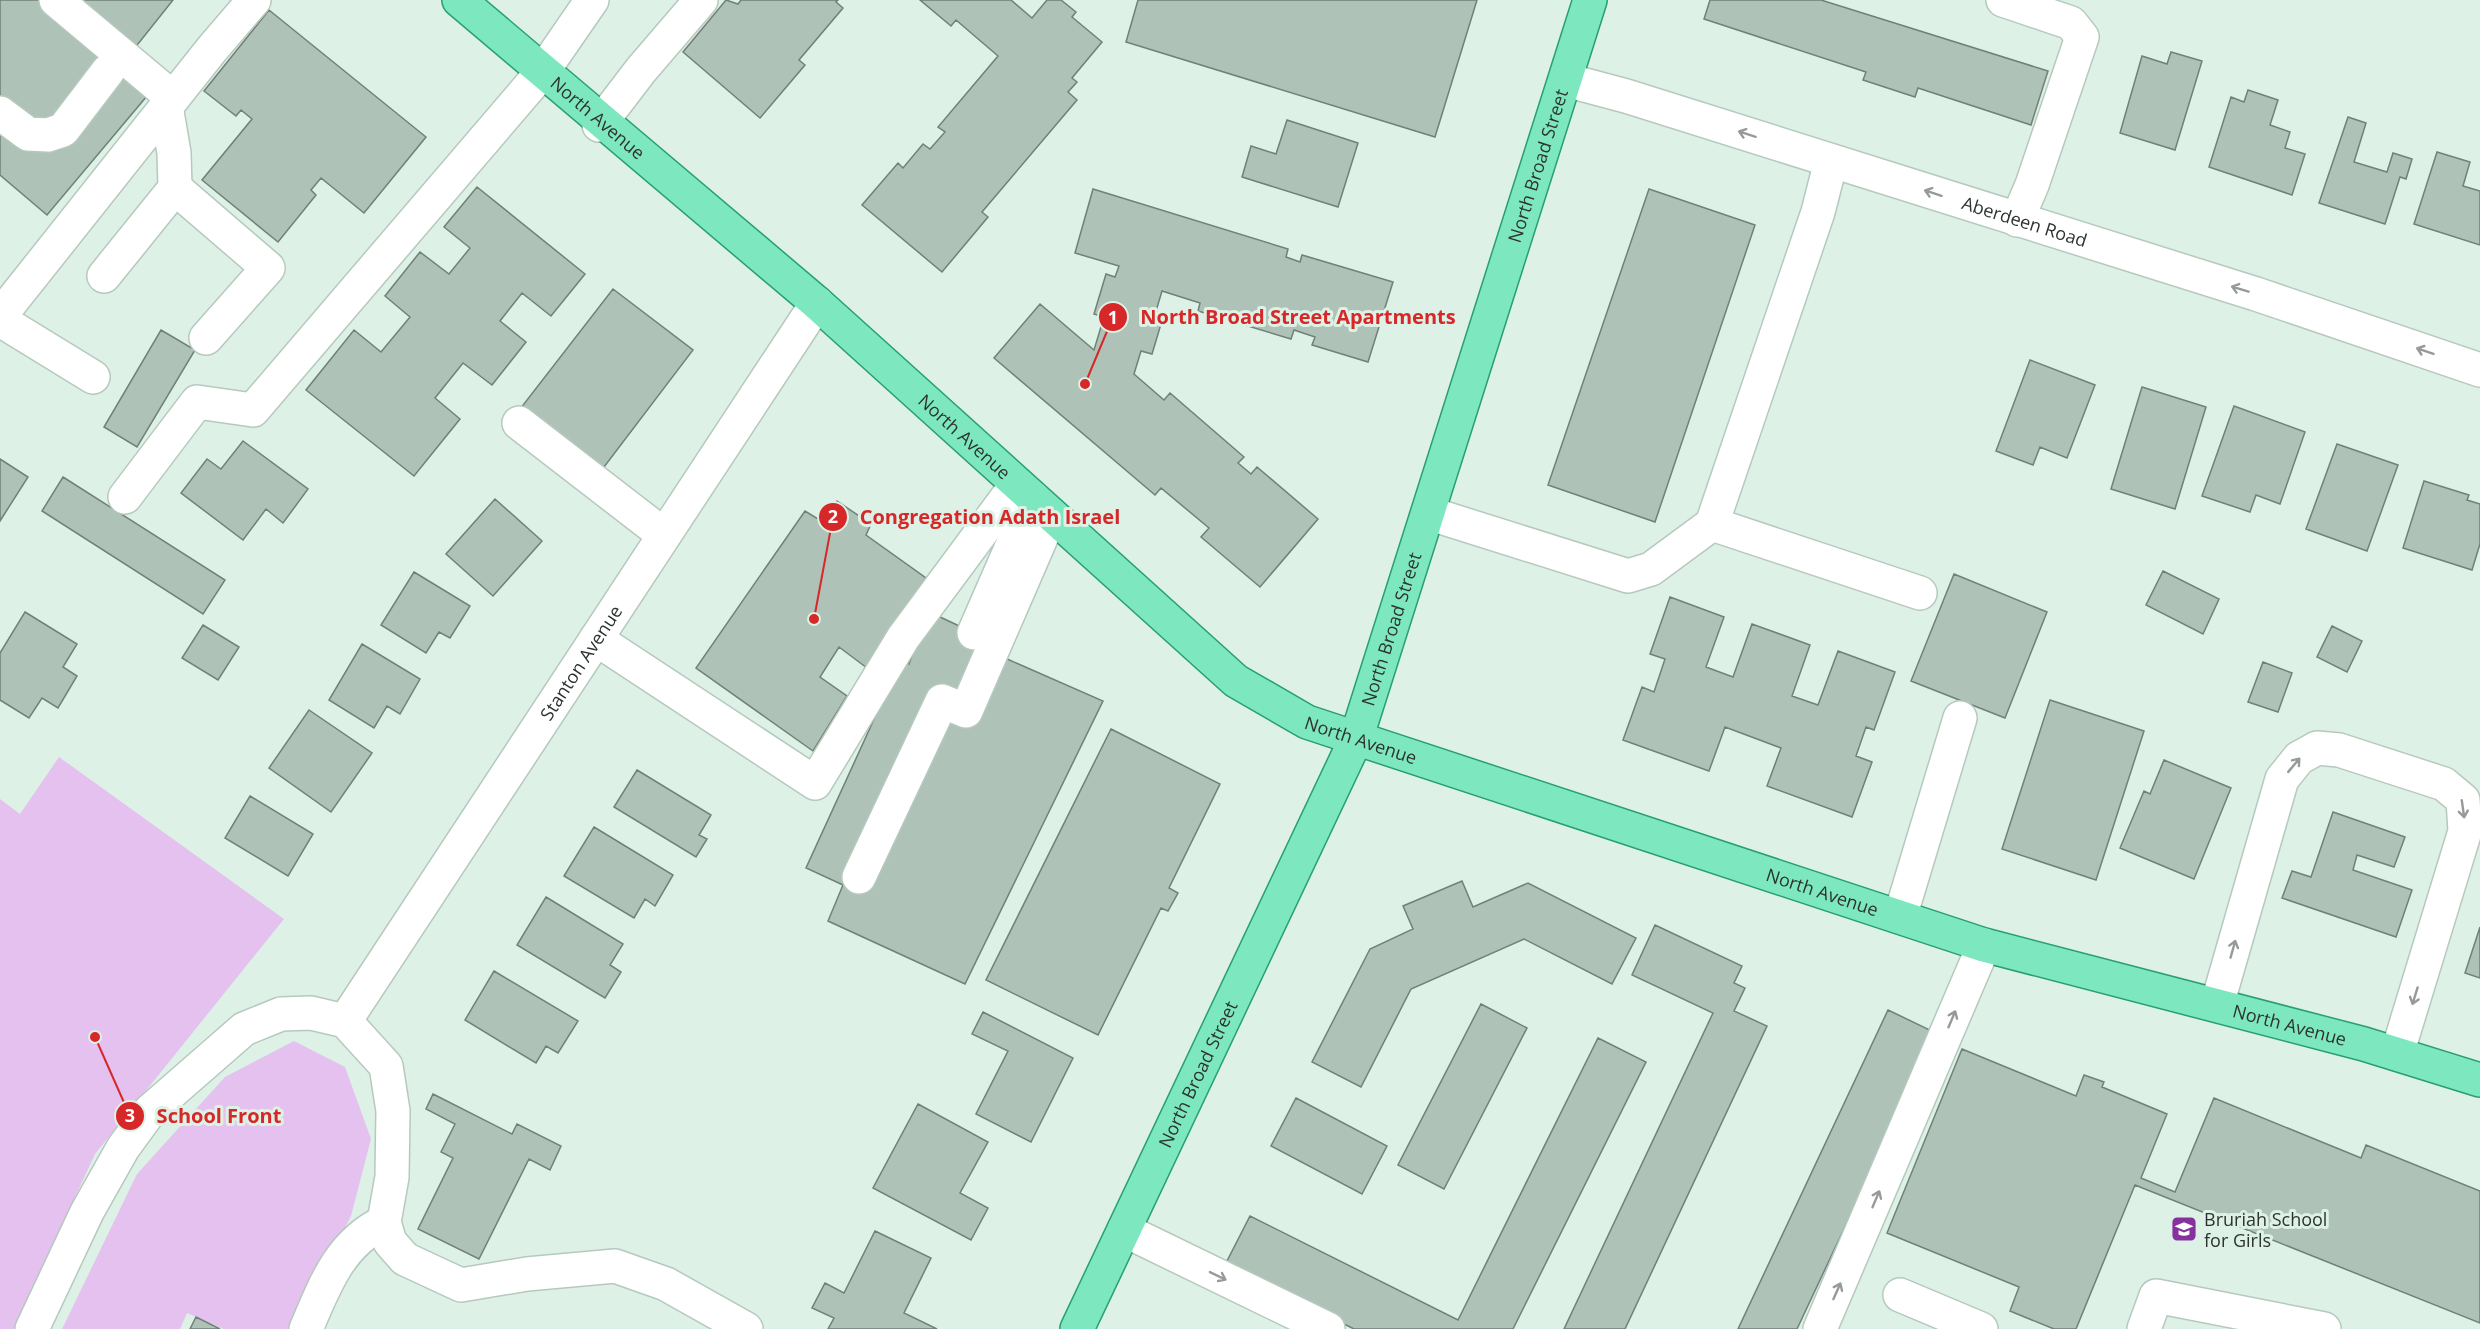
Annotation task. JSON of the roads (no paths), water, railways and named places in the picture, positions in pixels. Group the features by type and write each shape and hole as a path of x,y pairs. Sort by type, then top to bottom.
{"main road":[{"name":"North Avenue","path":"459,0 600,123 817,303 1236,681 1307,722 1984,945 2217,1005 2397,1054 2480,1080"},
{"name":"North Broad Street","path":"1077,1329 1356,739 1590,0"}],"street":[{"path":"56,0 170,102 175,188 104,276"},
{"path":"93,377 0,318 170,102 254,0"},
{"path":"125,497 197,402 253,410 543,71 592,0"},
{"path":"600,123 641,70 701,0"},
{"path":"2003,0 2071,23 2082,37 2018,220"},
{"path":"0,113 28,134 48,135 63,130 108,71"},
{"name":"Aberdeen Road","path":"1566,80 2256,294 2480,370"},
{"path":"1428,513 1628,576 1651,569 1712,524 1818,212 1831,161"},
{"path":"175,188 268,268 206,338"},
{"name":"Stanton Avenue","path":"345,1021 817,303"},
{"path":"519,423 664,535"},
{"path":"974,633 1034,499"},
{"path":"596,639 815,783 903,638 1034,499"},
{"path":"859,877 942,701 966,711 1034,499"},
{"path":"1712,524 1920,593"},
{"path":"1900,917 1960,718"},
{"path":"2217,1005 2282,779 2299,758 2317,748 2339,750 2444,784 2463,800 2465,831 2397,1054"},
{"path":"1820,1329 1984,945"},
{"path":"32,1329 87,1212 123,1148 150,1111 244,1029 281,1014 311,1013 345,1021 386,1066 393,1111 392,1177 384,1222 390,1242 405,1259 462,1286 527,1274 615,1266 666,1284 746,1329"},
{"path":"306,1329 329,1276 344,1252 367,1231 384,1222"},
{"path":"1124,1230 1328,1329"},
{"path":"1900,1295 1981,1329"},
{"path":"2144,1329 2156,1296 2324,1329"}],"place":[{"name":"North Broad Street Apartments","path":"1085,384"},
{"name":"Congregation Adath Israel","path":"814,619"},
{"name":"School Front","path":"95,1037"},
{"name":"Bruriah School for Girls","path":"2184,1229"}]}
